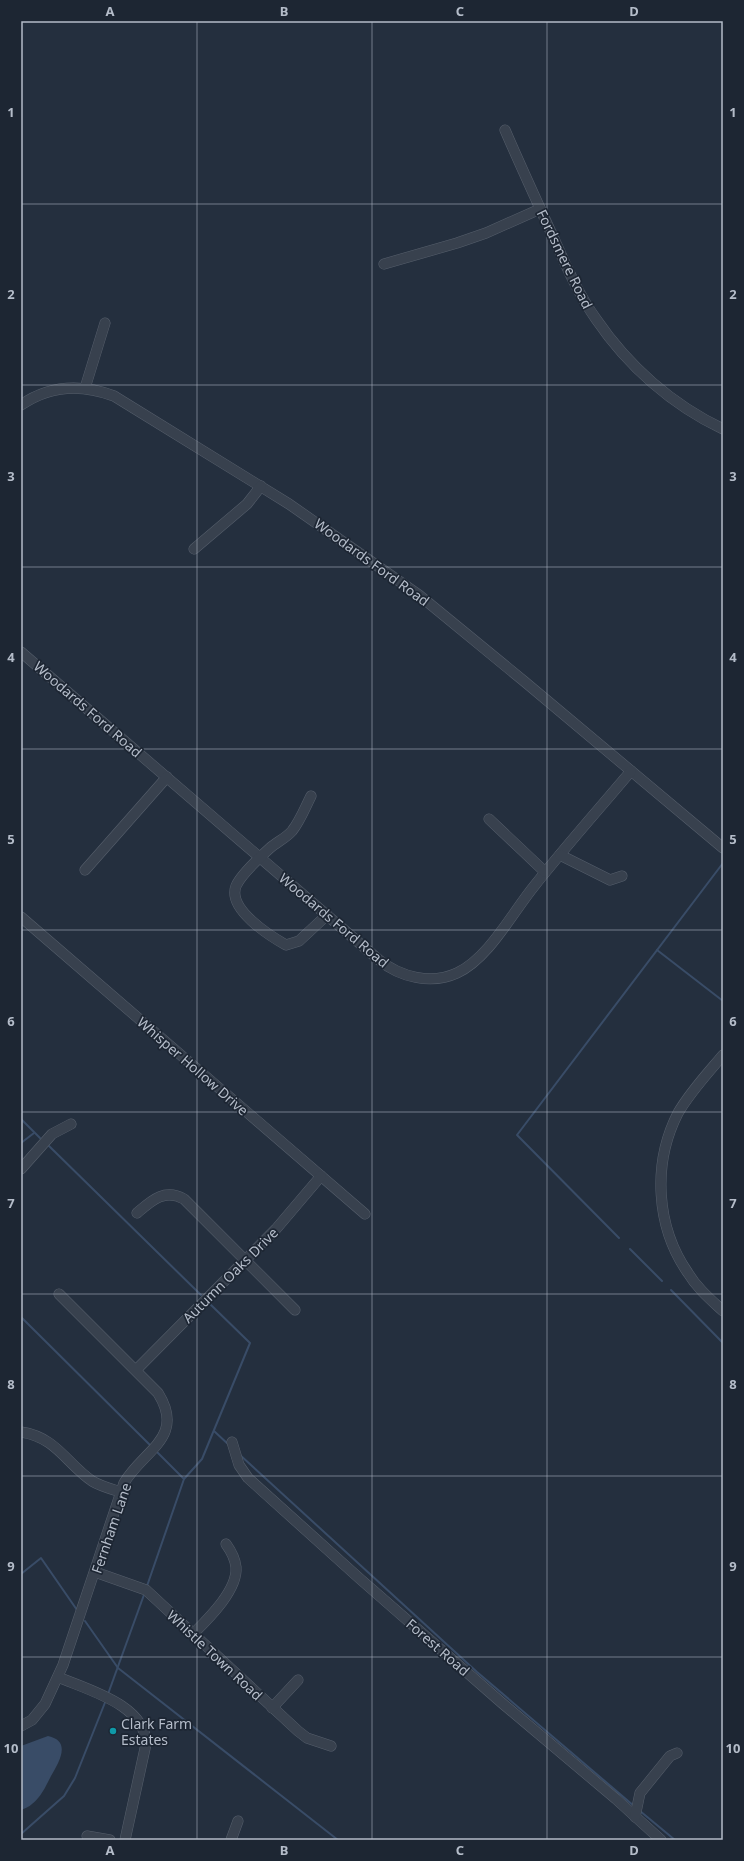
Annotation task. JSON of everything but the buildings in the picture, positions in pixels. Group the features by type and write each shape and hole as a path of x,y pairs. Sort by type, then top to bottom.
{"street":[{"name":"Fordsmere Road","path":"505,130 571,276 595,318 608,336 642,374 660,390 679,404 723,430"},
{"path":"384,264 458,243 486,233 540,208"},
{"path":"85,388 105,323"},
{"name":"Woodards Ford Road","path":"21,406 44,393 55,390 85,388 114,396 261,486 335,535 430,604 723,848"},
{"path":"194,549 247,504 261,486"},
{"name":"Woodards Ford Road","path":"21,652 390,968 407,976 427,979 442,977 457,973 480,958 545,872 631,771"},
{"path":"86,870 167,777"},
{"path":"311,796 301,817 291,832 260,857 236,887 235,898 241,909 269,936 286,945 300,940 327,915"},
{"path":"489,819 545,872"},
{"path":"560,855 610,880 622,876"},
{"name":"Whisper Hollow Drive","path":"21,917 365,1214"},
{"path":"723,1055 691,1094 678,1113 664,1150 661,1185 666,1224 679,1259 696,1285 723,1311"},
{"path":"21,1169 52,1134 71,1124"},
{"name":"Autumn Oaks Drive","path":"136,1370 276,1229 321,1176"},
{"path":"137,1214 159,1197 167,1195 178,1196 184,1199 295,1310"},
{"name":"Fernham Lane","path":"21,1726 39,1713 45,1704 70,1649 121,1492 128,1476 161,1442 167,1426 167,1412 164,1402 158,1393 59,1294"},
{"path":"21,1432 44,1439 60,1449 91,1480 121,1492"},
{"name":"Forest Road","path":"232,1442 239,1465 248,1478 359,1578 661,1840"},
{"path":"192,1634 220,1604 227,1594 233,1580 236,1566 232,1553 226,1544"},
{"name":"Whistle Town Road","path":"95,1572 146,1590 272,1708 307,1738 331,1746"},
{"path":"58,1677 120,1704 131,1711 143,1727 146,1736 146,1744 125,1840"},
{"path":"272,1708 298,1680"},
{"path":"635,1817 640,1793 670,1756 677,1753"},
{"path":"231,1840 238,1821"},
{"path":"87,1836 110,1840"}],"water":[{"path":"48,1736 60,1742 62,1753 60,1759 41,1795 31,1805 21,1810 21,1746"}],"waterway":[{"path":"619,1238 517,1135 723,863"},
{"path":"657,950 723,1001"},
{"path":"21,1119 40,1138"},
{"path":"21,1143 34,1133"},
{"path":"49,1146 201,1295"},
{"path":"630,1249 662,1281"},
{"path":"671,1290 723,1343"},
{"path":"147,1586 184,1479 202,1459 250,1343 210,1304"},
{"path":"21,1317 151,1446"},
{"path":"214,1431 229,1445"},
{"path":"155,1450 184,1479"},
{"path":"240,1455 477,1672 634,1806"},
{"path":"21,1574 41,1558 77,1610"},
{"path":"108,1694 145,1592"},
{"path":"85,1621 118,1668 338,1840"},
{"path":"21,1834 64,1796 75,1778 106,1700"},
{"path":"640,1811 675,1840"}],"place":[{"name":"Clark Farm Estates","path":"113,1731"}]}
